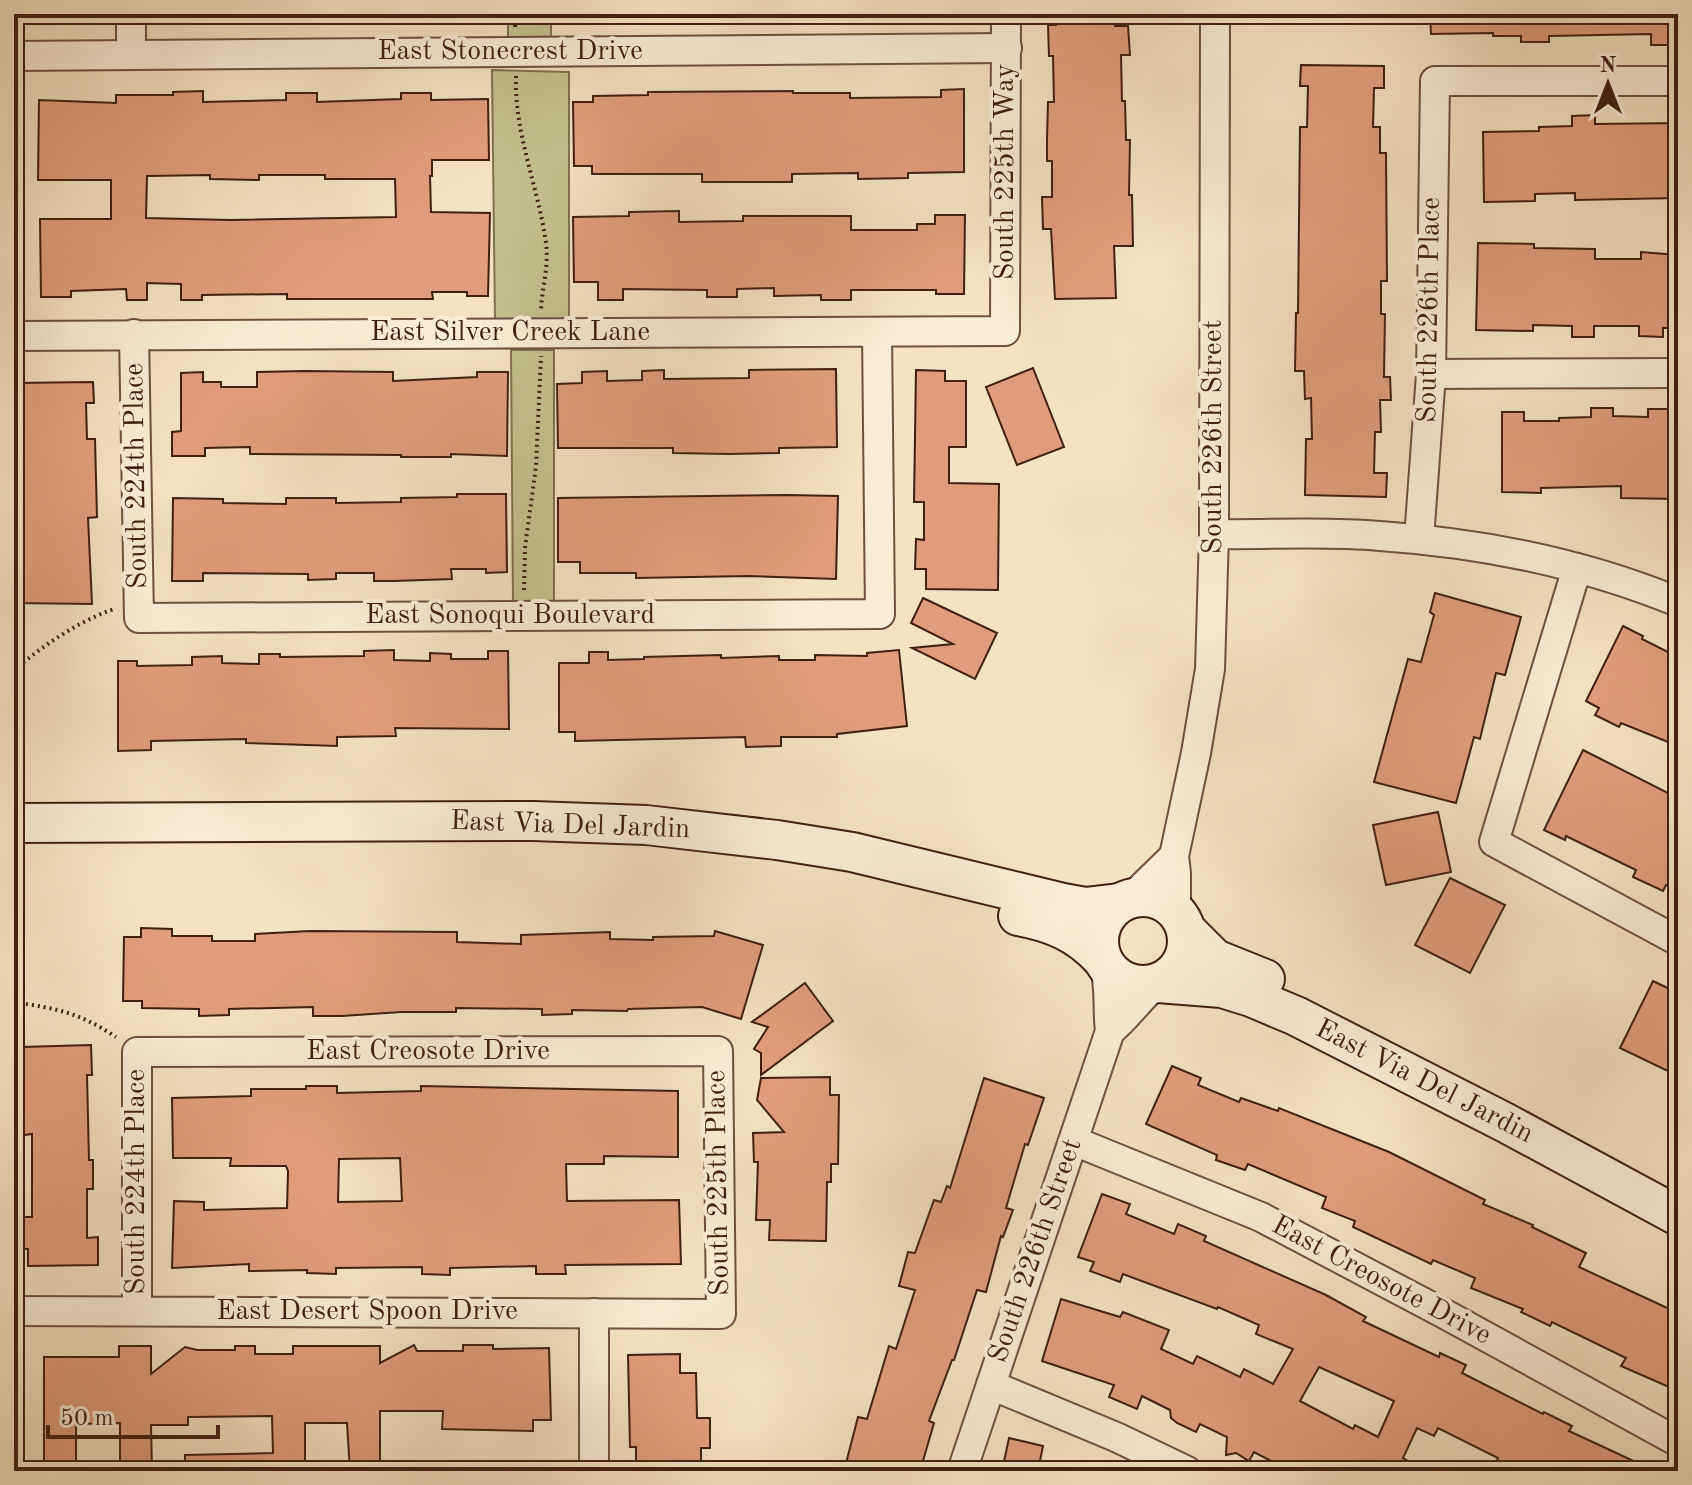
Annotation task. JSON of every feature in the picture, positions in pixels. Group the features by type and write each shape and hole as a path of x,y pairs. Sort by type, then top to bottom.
{"street":[{"path":"131,14 131,55"},
{"name":"South 225th Way","path":"1005,331 1006,14"},
{"name":"South 226th Street","path":"1181,921 1174,856 1210,669 1214,534 1215,14"},
{"name":"East Stonecrest Drive","path":"14,56 1007,48"},
{"name":"South 226th Place","path":"1419,539 1431,374 1435,81 1678,81"},
{"name":"East Silver Creek Lane","path":"14,336 1005,331"},
{"name":"East Sonoqui Boulevard","path":"139,610 880,614 877,332"},
{"name":"South 224th Place","path":"134,334 139,610"},
{"path":"1431,374 1678,373"},
{"path":"1214,534 1377,535 1487,548 1631,583 1678,602"},
{"path":"1577,568 1494,842 1678,941"},
{"name":"East Via Del Jardin","path":"14,823 533,821 646,825 852,852 1085,907 1125,901"},
{"name":"East Via Del Jardin","path":"14,848 556,846 675,853 806,869 1025,917 1074,934 1103,961"},
{"path":"1125,901 1156,899 1167,903 1181,921 1185,956 1169,977 1157,983 1127,983 1110,972 1098,946 1102,922 1174,856"},
{"name":"East Via Del Jardin","path":"1181,921 1215,959 1328,1005 1443,1062 1678,1188"},
{"name":"South 226th Street","path":"962,1471 1110,1031 1109,981 1103,961"},
{"name":"South 226th Street","path":"1110,1031 1125,1020 1133,1005 1157,983"},
{"name":"East Via Del Jardin","path":"1157,983 1222,988 1296,1016 1506,1123 1678,1216"},
{"name":"East Creosote Drive","path":"137,1052 718,1051"},
{"name":"South 225th Place","path":"718,1051 721,1314"},
{"name":"South 224th Place","path":"137,1052 137,1311"},
{"name":"East Creosote Drive","path":"1074,1141 1261,1217 1678,1442"},
{"name":"East Desert Spoon Drive","path":"14,1311 721,1314"},
{"path":"594,1313 594,1471"},
{"path":"991,1385 1116,1437 1187,1471"}],"path":[{"path":"14,670 48,642 101,614 139,610"},
{"path":"14,1002 61,1010 90,1020 137,1052"}],"shaded area":[{"path":"508,14 551,14 551,41 508,41"},
{"path":"492,70 569,72 569,322 495,322"},
{"path":"511,350 554,350 554,602 513,602"}],"building":[{"path":"1056,14 1115,14 1115,26 1128,26 1130,55 1121,55 1122,101 1125,101 1126,140 1130,140 1129,195 1132,195 1133,246 1114,246 1116,298 1055,299 1051,229 1043,229 1042,197 1052,197 1052,161 1047,161 1047,139 1048,102 1054,102 1053,56 1049,56 1048,25 1056,25"},
{"path":"1430,14 1673,14 1673,45 1651,45 1651,34 1549,36 1549,42 1521,42 1521,36 1493,36 1493,33 1431,34"},
{"path":"1301,65 1384,66 1384,88 1374,88 1373,127 1380,127 1380,153 1386,153 1387,281 1381,281 1381,314 1385,314 1384,377 1390,377 1391,400 1380,400 1381,432 1375,432 1374,473 1387,473 1386,497 1305,495 1306,439 1312,439 1311,398 1305,399 1304,371 1295,371 1300,127 1307,127 1308,86 1300,86"},
{"path":"964,89 964,172 908,173 908,178 858,179 858,173 792,174 792,182 702,182 702,174 592,174 592,166 574,166 573,102 593,102 593,96 648,95 648,92 793,91 850,93 850,98 941,97 941,90"},
{"path":"203,91 203,102 286,100 286,93 317,93 317,102 401,99 401,93 431,93 431,100 488,99 489,160 432,160 430,176 431,212 490,213 488,296 467,296 467,292 432,292 433,299 287,299 287,294 202,295 202,300 181,300 181,284 147,283 147,300 127,300 126,289 71,291 71,297 41,297 40,219 111,219 111,180 38,180 39,100 116,103 116,95 173,95 173,92","holes":["210,175 210,179 259,180 259,175 395,179 396,217 146,218 147,176"]},
{"path":"1595,115 1595,124 1678,123 1678,198 1575,200 1575,193 1535,194 1535,201 1484,202 1483,132 1539,131 1539,127 1572,126 1572,116"},
{"path":"679,211 679,222 743,221 743,216 851,216 851,230 917,230 917,224 935,224 935,215 965,215 964,294 936,294 936,290 851,290 851,300 821,300 821,295 774,296 774,288 737,289 737,297 707,297 707,290 623,289 623,300 598,300 598,282 574,282 573,217"},
{"path":"1478,243 1595,249 1595,259 1641,259 1641,252 1678,255 1678,328 1663,328 1663,337 1639,336 1639,326 1594,326 1594,337 1572,337 1572,326 1533,325 1533,331 1476,330"},
{"path":"1033,368 1064,447 1017,465 986,387"},
{"path":"836,369 837,447 779,448 779,453 729,454 673,453 673,448 558,448 557,384 582,383 582,372 607,371 607,381 642,380 642,371 664,370 664,379 749,378 749,370"},
{"path":"916,370 945,371 945,381 966,381 966,447 949,447 949,483 999,484 998,590 926,589 926,569 915,569 916,539 924,540 924,502 914,502"},
{"path":"203,372 203,382 221,382 221,387 257,387 257,372 393,372 393,381 477,377 477,372 508,372 507,456 250,454 250,447 205,448 205,456 172,456 172,432 181,431 181,373"},
{"path":"93,382 94,403 86,403 87,439 95,439 97,517 88,518 92,604 14,603 14,554 20,554 18,489 15,489 14,383"},
{"path":"1591,408 1613,408 1613,416 1648,417 1648,409 1678,409 1677,499 1621,498 1621,486 1541,488 1541,493 1502,492 1502,412 1524,412 1524,421 1559,421 1559,418 1591,417"},
{"path":"457,494 506,494 507,572 451,569 452,579 394,581 374,581 374,573 336,573 336,579 308,580 308,574 203,573 203,581 172,581 173,498 286,504 286,498 336,498 336,503 401,502 401,498 457,497"},
{"path":"838,496 836,579 749,576 636,578 636,573 580,573 580,562 558,562 558,498"},
{"path":"1435,593 1521,617 1505,675 1496,673 1480,739 1474,737 1456,803 1374,782 1408,659 1421,662 1434,615 1430,612"},
{"path":"923,598 997,633 975,679 912,648 953,644 911,623"},
{"path":"1623,626 1678,657 1678,746 1621,723 1619,727 1595,715 1599,708 1586,701"},
{"path":"394,650 394,660 430,661 430,653 451,654 451,659 488,659 488,651 508,651 509,729 395,728 396,736 337,737 337,746 246,743 246,739 151,741 151,750 118,751 118,661 137,661 137,666 192,665 192,657 222,656 222,663 259,664 259,654 280,654 280,657 364,656 364,651"},
{"path":"899,650 907,726 837,734 837,737 781,737 781,746 746,747 745,737 575,741 575,732 559,732 559,663 589,663 589,652 608,652 608,660 721,655 721,658 779,656 779,660 815,660 815,655 867,656 867,653"},
{"path":"1583,750 1678,798 1678,890 1666,885 1663,891 1633,877 1636,870 1566,836 1565,840 1544,830"},
{"path":"1438,812 1451,872 1386,885 1373,825"},
{"path":"1450,878 1505,905 1470,973 1415,945"},
{"path":"141,928 172,929 172,936 212,936 212,941 255,941 255,934 310,931 457,932 457,942 521,944 521,935 610,932 610,939 653,940 653,937 714,936 715,931 763,945 741,1019 702,1007 572,1010 572,1014 542,1015 542,1009 456,1008 456,1012 313,1016 313,1007 229,1009 229,1015 199,1016 199,1009 142,1008 142,1001 123,1001 124,937 141,937"},
{"path":"1653,981 1678,993 1678,1076 1620,1048"},
{"path":"805,983 833,1021 761,1075 761,1053 754,1049 768,1027 752,1022"},
{"path":"91,1045 92,1075 87,1075 89,1160 93,1160 93,1189 87,1189 87,1238 98,1237 98,1265 28,1266 28,1249 19,1249 19,1217 32,1217 32,1134 24,1135 23,1097 14,1097 14,1064 22,1063 22,1047"},
{"path":"1172,1066 1201,1078 1198,1085 1239,1102 1241,1098 1278,1111 1279,1108 1389,1152 1485,1200 1483,1204 1533,1225 1586,1253 1579,1267 1678,1313 1678,1391 1621,1366 1626,1358 1471,1288 1475,1278 1433,1260 1431,1264 1353,1227 1355,1221 1322,1208 1326,1197 1248,1164 1245,1170 1216,1160 1217,1155 1146,1124"},
{"path":"830,1077 830,1095 839,1095 838,1164 831,1164 831,1182 827,1182 826,1241 769,1240 770,1220 756,1220 758,1162 754,1162 753,1133 784,1132 757,1100 761,1078"},
{"path":"984,1078 1044,1098 1028,1145 1025,1144 1006,1208 1013,1210 1001,1236 986,1292 977,1290 954,1360 929,1421 934,1423 920,1471 844,1471 858,1417 867,1419 889,1346 896,1349 915,1290 899,1286 908,1252 915,1253 934,1200 941,1202 947,1186 950,1188"},
{"path":"306,1086 337,1086 337,1093 421,1091 421,1086 678,1091 678,1157 604,1156 604,1164 566,1164 567,1201 679,1200 681,1264 565,1265 566,1274 536,1274 536,1266 450,1268 450,1275 422,1274 422,1267 336,1268 336,1274 307,1273 307,1270 249,1271 249,1264 172,1268 174,1201 204,1202 204,1210 287,1208 288,1171 286,1166 230,1166 231,1158 173,1158 172,1098 251,1096 251,1089 306,1089","holes":["400,1158 402,1201 338,1202 339,1159"]},
{"path":"1102,1194 1130,1204 1126,1214 1174,1234 1178,1224 1206,1236 1204,1241 1326,1295 1366,1317 1363,1321 1439,1357 1440,1353 1466,1365 1462,1373 1572,1426 1569,1431 1655,1471 1492,1471 1498,1458 1438,1428 1434,1436 1417,1428 1403,1458 1426,1471 1290,1471 1254,1452 1249,1461 1236,1453 1226,1455 1227,1437 1200,1424 1196,1432 1177,1423 1171,1418 1170,1410 1142,1396 1137,1409 1109,1397 1114,1385 1042,1361 1061,1299 1120,1317 1123,1312 1169,1330 1161,1349 1193,1364 1197,1356 1240,1377 1244,1369 1273,1384 1293,1349 1256,1334 1259,1325 1218,1307 1123,1274 1120,1282 1090,1271 1094,1262 1078,1257","holes":["1319,1367 1394,1401 1378,1437 1355,1425 1353,1429 1300,1401"]},
{"path":"414,1345 417,1351 463,1351 463,1345 493,1345 493,1349 549,1348 551,1420 533,1420 533,1431 442,1429 443,1411 380,1411 380,1471 350,1471 347,1423 305,1423 305,1471 185,1471 185,1455 273,1453 272,1416 188,1417 188,1425 151,1425 152,1471 120,1471 120,1423 76,1424 76,1471 44,1471 44,1357 119,1357 119,1346 151,1346 151,1374 185,1347 235,1350 235,1346 255,1346 255,1354 293,1354 293,1346 380,1346 380,1363"},
{"path":"680,1354 680,1373 696,1373 697,1418 710,1418 710,1448 701,1448 701,1469 636,1468 636,1447 630,1447 628,1355"},
{"path":"1009,1438 1043,1446 1038,1471 1002,1471"}]}
